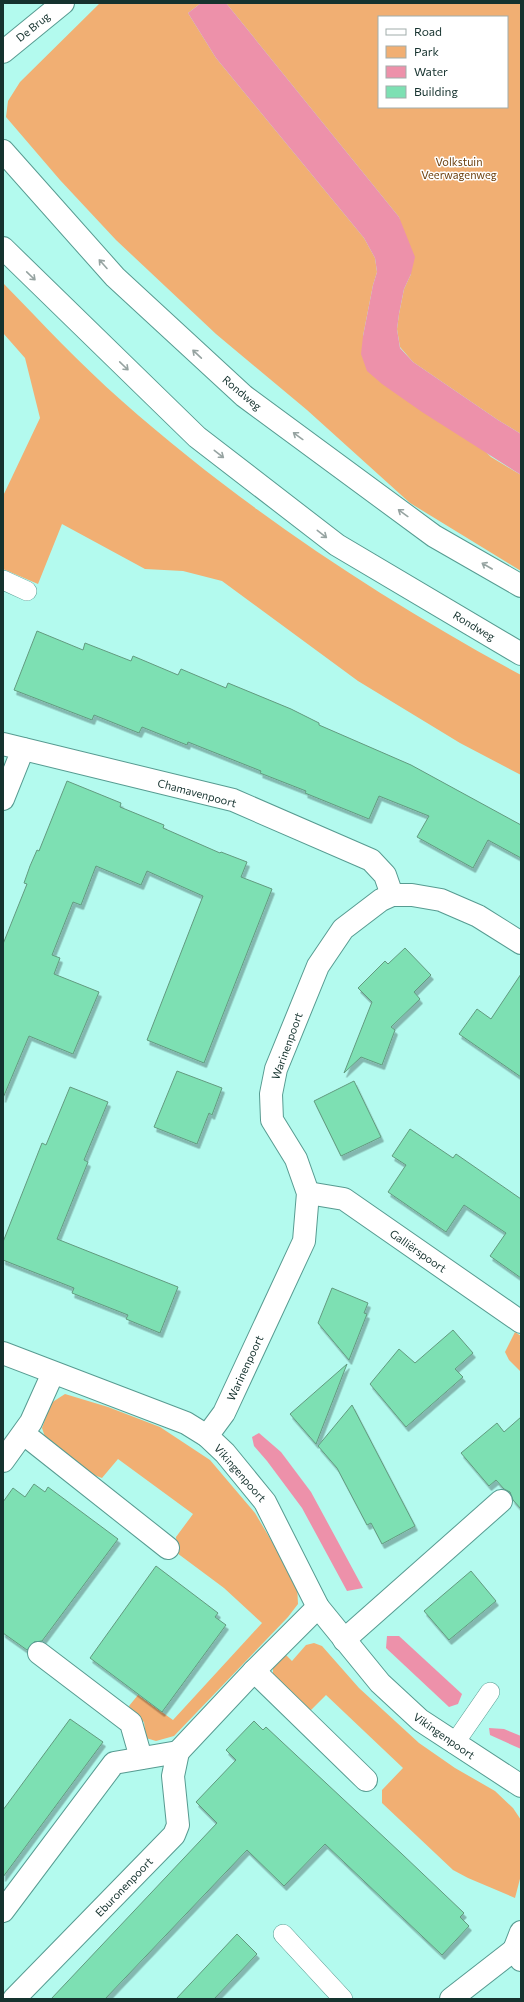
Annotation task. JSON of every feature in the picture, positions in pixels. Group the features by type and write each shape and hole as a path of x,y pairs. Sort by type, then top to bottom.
{"street":[{"name":"De Brug","path":"3,52 63,3"},
{"name":"Rondweg","path":"3,151 115,277 244,396 434,536 521,586"},
{"name":"Rondweg","path":"3,248 197,438 337,545 521,654"},
{"name":"Chamavenpoort","path":"3,799 13,746 233,800 371,860 384,875 392,895"},
{"path":"392,895 440,900 478,916 521,943"},
{"name":"Warinenpoort","path":"207,1436 224,1413 304,1241 308,1193 296,1159 272,1120 271,1094 276,1068 318,966 343,929 381,900 392,895"},
{"name":"Galliërspoort","path":"308,1193 344,1199 521,1322"},
{"name":"Vikingenpoort","path":"3,1353 186,1423 207,1436 225,1453 265,1502 318,1607 380,1683 420,1720 454,1744 521,1786"},
{"path":"3,1461 24,1434 31,1422 53,1373"},
{"path":"24,1434 168,1548"},
{"path":"344,1640 501,1501"},
{"path":"3,1911 114,1763 141,1758 157,1757 178,1752 254,1671 318,1607"},
{"path":"39,1653 131,1722 141,1758"},
{"path":"254,1671 366,1780"},
{"name":"Eburonenpoort","path":"14,1999 106,1899 174,1835 178,1825 173,1776 178,1752"},
{"path":"451,1999 518,1947"},
{"path":"3,1992 6,1999"}],"lane":[{"path":"3,580 27,592"},
{"path":"454,1744 490,1692"},
{"path":"283,1934 343,1999"}],"green space":[{"path":"100,3 201,3 188,13 216,58 364,238 375,258 377,272 363,336 491,457 521,475 521,571 410,503 307,410 216,334 116,240 60,180 6,117 8,101 20,82"},
{"name":"Volkstuin Veerwagenweg","path":"226,3 521,3 521,434 413,362 400,347 397,329 399,314 404,289 411,274 399,217"},
{"path":"3,283 106,387 215,478 264,514 364,583 468,646 521,675 521,775 460,743 358,681 222,581 183,571 145,569 62,524 38,584 3,569 3,496 40,418 25,358 3,333"},
{"path":"515,1332 521,1336 521,1372 509,1360 505,1352"},
{"path":"65,1394 108,1407 160,1427 210,1460 255,1513 297,1584 298,1604 288,1617 174,1736 156,1741 146,1738 144,1722 132,1714 129,1706 138,1695 173,1720 262,1623 224,1588 177,1553 176,1537 193,1514 118,1459 102,1478 86,1472 47,1443 42,1428 51,1403"},
{"path":"314,1643 322,1646 359,1688 419,1743 455,1768 495,1791 513,1808 521,1820 521,1875 515,1898 453,1870 382,1803 382,1790 403,1768 326,1695 311,1710 299,1703 273,1677 273,1667 285,1654 292,1661 306,1645"}],"water":[{"path":"201,3 226,3 399,217 415,257 411,274 404,289 399,314 397,329 400,348 413,362 521,434 521,475 422,412 382,384 367,371 361,354 363,336 377,272 375,258 364,238 216,58 188,13"},
{"path":"259,1433 281,1452 311,1492 363,1588 347,1591 302,1508 254,1446 252,1437"},
{"path":"387,1636 399,1636 462,1694 458,1704 449,1707 386,1648"},
{"path":"489,1728 504,1729 521,1736 521,1749 490,1735"}],"building":[{"path":"37,631 83,650 85,643 131,661 133,656 178,675 181,669 226,688 228,683 291,709 319,723 319,725 411,765 521,825 521,858 488,840 473,868 417,837 429,816 379,796 369,819 305,793 306,791 260,773 261,771 188,742 187,745 142,727 139,733 94,715 92,720 14,690"},
{"path":"67,781 121,803 120,807 164,825 163,828 220,853 221,852 247,862 241,877 272,889 204,1063 147,1040 203,896 147,871 141,885 96,866 81,905 73,902 52,955 60,958 54,974 99,992 73,1054 29,1036 3,1098 3,944 27,884 24,883 30,866 37,850 39,851"},
{"path":"405,948 431,975 414,992 420,999 391,1027 395,1030 382,1065 361,1057 344,1073 372,1002 358,988 385,961 388,964"},
{"path":"521,974 521,1077 459,1034 477,1009 491,1019"},
{"path":"177,1071 222,1088 212,1115 209,1113 197,1144 154,1127"},
{"path":"354,1081 381,1137 341,1156 314,1101"},
{"path":"70,1087 108,1102 84,1160 88,1162 57,1239 178,1287 160,1333 126,1319 128,1315 72,1293 74,1288 3,1260 3,1242 42,1143 46,1145"},
{"path":"410,1129 453,1158 456,1154 521,1199 521,1278 490,1256 506,1233 464,1205 446,1232 388,1192 406,1165 392,1156"},
{"path":"332,1288 368,1303 364,1313 367,1314 349,1360 318,1323"},
{"path":"453,1330 473,1353 455,1369 463,1377 406,1427 370,1384 399,1349 415,1363"},
{"path":"347,1364 316,1444 290,1414"},
{"path":"352,1405 415,1526 382,1544 371,1523 367,1525 337,1468 318,1446"},
{"path":"521,1417 521,1509 513,1500 510,1492 504,1489 496,1480 489,1486 461,1453 497,1423 504,1432"},
{"path":"34,1484 45,1492 48,1487 118,1539 42,1641 34,1642 27,1650 3,1633 3,1502 13,1488 25,1497"},
{"path":"156,1566 218,1613 215,1617 226,1625 162,1712 90,1658"},
{"path":"471,1571 496,1601 449,1640 424,1611"},
{"path":"70,1719 103,1742 3,1877 3,1810"},
{"path":"254,1721 263,1730 266,1727 464,1913 460,1917 469,1926 442,1955 325,1844 284,1886 247,1850 105,1999 51,1999 217,1823 196,1802 236,1760 226,1750"},
{"path":"237,1934 257,1954 214,1999 176,1999"}]}
